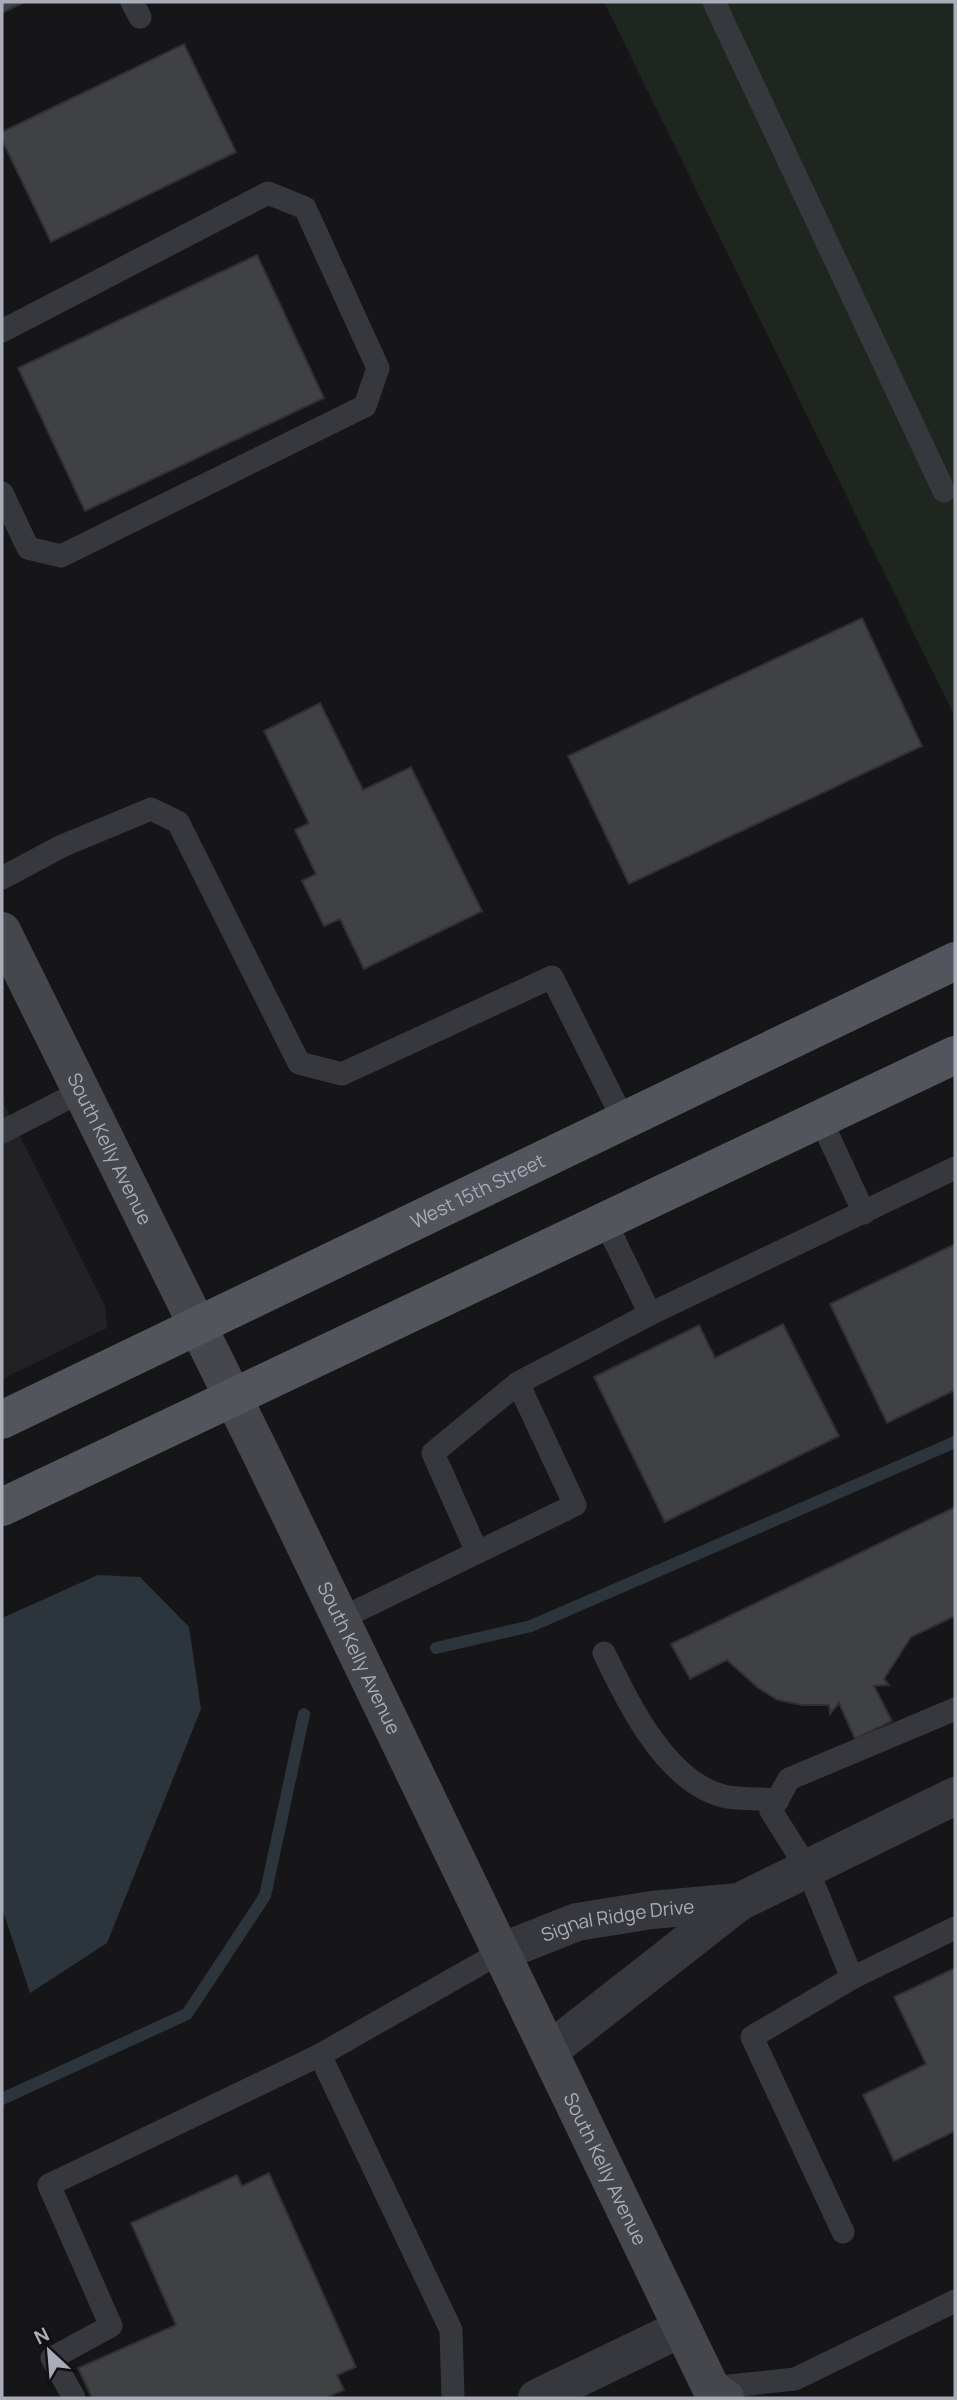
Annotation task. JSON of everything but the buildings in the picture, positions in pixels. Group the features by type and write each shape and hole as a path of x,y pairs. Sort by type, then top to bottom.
{"main road":[{"name":"South Kelly Avenue","path":"6,950 80,1092 340,1619 682,2328 709,2396"},
{"name":"West 15th Street","path":"2,1420 955,961"},
{"path":"2,1507 604,1219 955,1055"}],"street":[{"name":"Signal Ridge Drive","path":"549,2051 738,1902 955,1796"},
{"name":"Signal Ridge Drive","path":"501,1952 577,1922 652,1910 738,1902"},
{"path":"537,2398 682,2328"}],"lane":[{"path":"714,2 944,491"},
{"path":"2,331 268,193 305,208 378,369 365,406 61,556 28,548 2,493"},
{"path":"2,878 62,846 150,809 177,822 299,1063 342,1074 552,977 623,1119"},
{"path":"2,1132 80,1092"},
{"path":"820,1118 864,1213"},
{"path":"477,1552 433,1453 517,1383 650,1314 955,1168"},
{"path":"604,1219 650,1314"},
{"path":"340,1619 575,1505 517,1383"},
{"path":"604,1653 636,1719 665,1756 702,1786 724,1796 778,1800"},
{"path":"852,1978 807,1868 771,1811 789,1779 955,1709"},
{"path":"843,2232 752,2037 852,1978 955,1928"},
{"path":"74,2398 52,2358 111,2326 49,2185 320,2055 501,1952"},
{"path":"320,2055 451,2330 453,2398"},
{"path":"709,2396 795,2379 955,2301"}],"shaded area":[{"path":"604,2 955,2 955,717"},
{"path":"2,1100 105,1306 107,1328 2,1379"},
{"path":"98,1575 140,1577 189,1627 201,1709 107,1943 30,1993 2,1908 2,1618"}],"waterway":[{"path":"436,1648 531,1626 955,1442"},
{"path":"2,2099 187,2014 265,1896 304,1714"}]}
